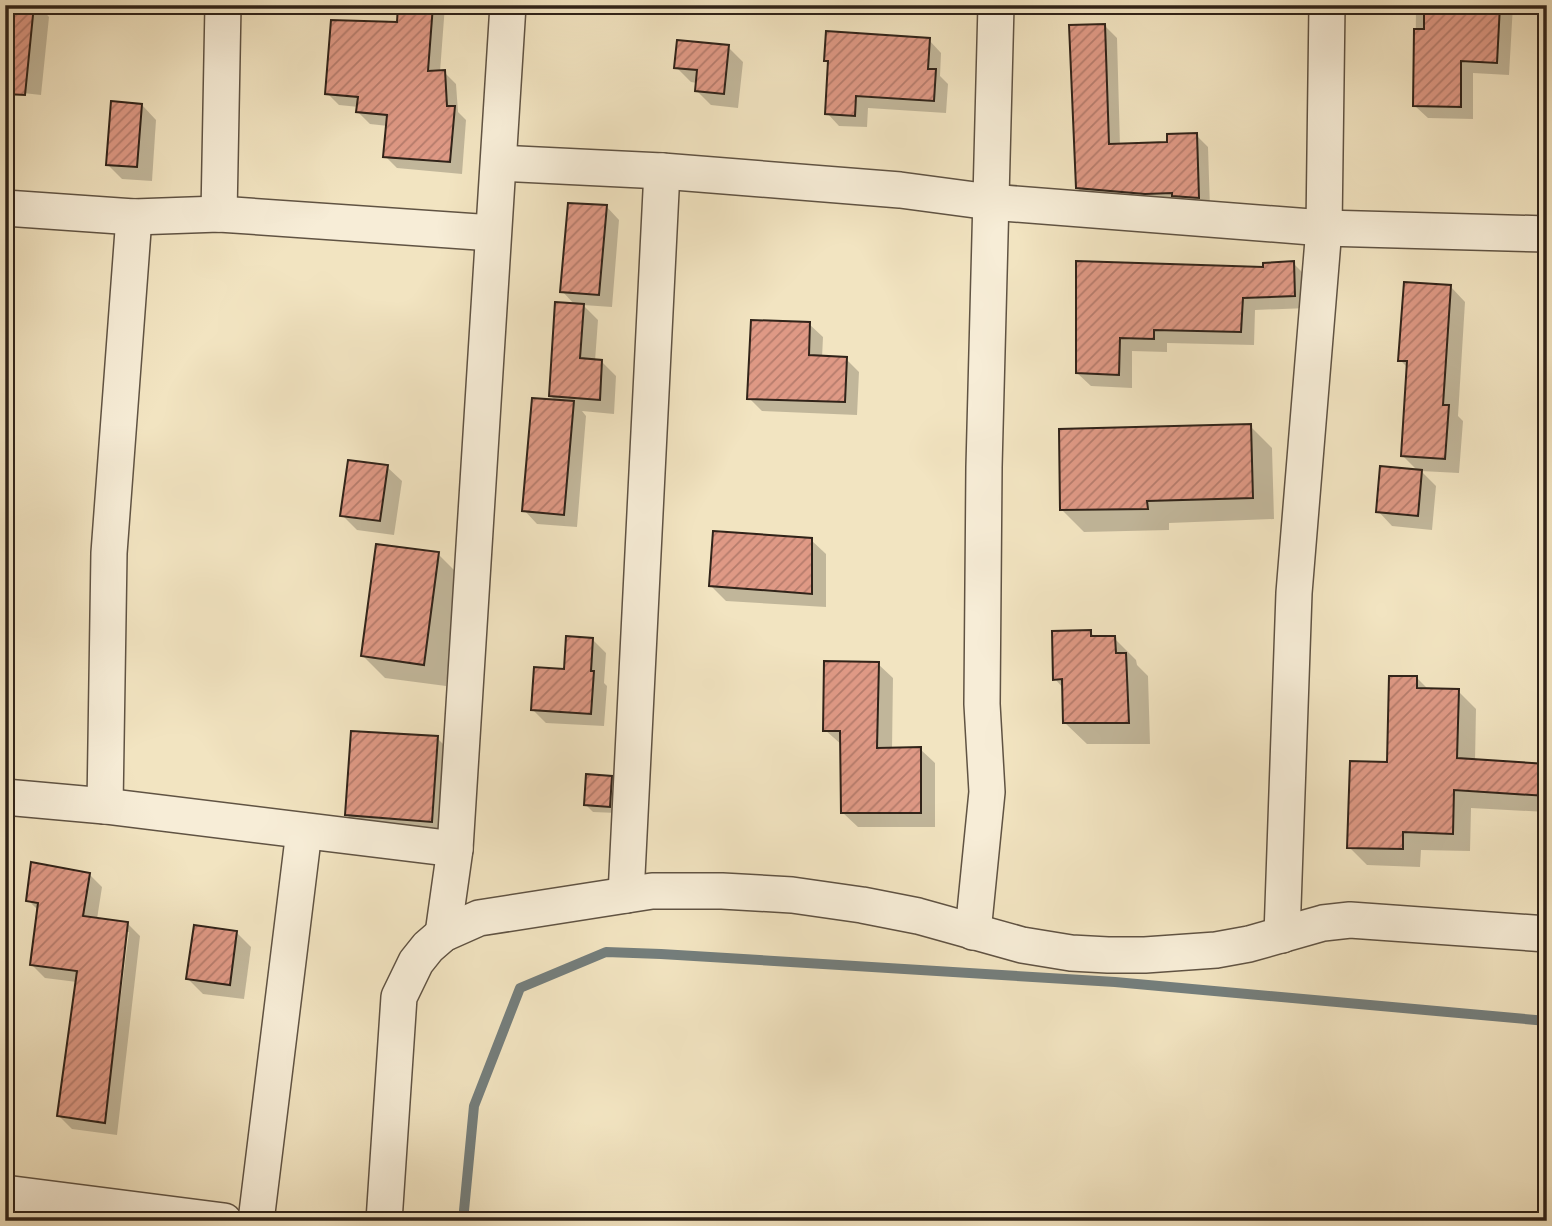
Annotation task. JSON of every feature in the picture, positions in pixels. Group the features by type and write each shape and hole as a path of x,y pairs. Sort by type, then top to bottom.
{"street":[{"path":"219,214 223,5"},
{"path":"443,934 455,849 508,5"},
{"path":"973,932 986,792 982,690 984,467 996,5"},
{"path":"1282,934 1294,593 1324,228 1327,5"},
{"path":"499,163 662,171 900,190 990,202 1324,228 1547,234"},
{"path":"626,895 662,171"},
{"path":"5,208 134,217 219,214 493,233"},
{"path":"105,806 109,553 134,217"},
{"path":"5,797 105,806 455,849"},
{"path":"256,1221 304,831"},
{"path":"384,1221 399,997 416,962 443,934 479,918 652,891 722,891 792,895 862,905 918,916 1021,945 1108,956 1216,950 1249,944 1323,923 1350,920 1547,934"},
{"path":"5,1193 225,1221"}],"building":[{"path":"5,5 34,5 25,95 5,94"},
{"path":"398,5 433,5 428,71 445,70 447,106 455,106 450,162 383,157 387,115 356,112 358,97 325,94 331,20 397,22"},
{"path":"1424,5 1500,5 1497,63 1461,61 1461,107 1413,106 1414,29 1424,29"},
{"path":"1105,24 1109,144 1167,142 1167,134 1197,133 1199,198 1172,196 1172,193 1145,194 1076,188 1069,25"},
{"path":"826,31 930,38 928,69 936,69 934,101 856,96 855,116 825,114 828,61 824,61"},
{"path":"677,40 729,45 724,94 695,91 697,70 674,68"},
{"path":"111,101 142,104 137,167 106,165"},
{"path":"568,203 607,205 599,295 560,292"},
{"path":"1076,261 1263,267 1263,263 1294,261 1295,296 1243,298 1241,332 1154,330 1154,339 1120,338 1119,375 1076,373"},
{"path":"1404,282 1451,285 1443,405 1449,405 1445,459 1401,456 1407,361 1398,361"},
{"path":"555,302 584,304 580,358 602,360 600,400 549,396"},
{"path":"751,320 810,322 809,355 847,357 845,402 747,399"},
{"path":"532,398 574,401 564,515 522,511"},
{"path":"1251,424 1253,498 1147,501 1148,509 1060,510 1059,429"},
{"path":"348,460 388,465 380,521 340,516"},
{"path":"1380,466 1422,470 1418,516 1376,512"},
{"path":"713,531 812,538 812,594 709,586"},
{"path":"376,544 439,552 424,665 361,656"},
{"path":"1091,630 1091,636 1115,636 1116,653 1126,653 1129,723 1063,723 1062,679 1053,680 1052,631"},
{"path":"566,636 593,638 591,714 531,710 534,667 564,669"},
{"path":"824,661 879,662 877,748 921,747 921,813 841,813 840,731 823,731"},
{"path":"1389,676 1417,676 1417,688 1459,689 1457,758 1547,764 1547,796 1454,790 1453,834 1403,832 1403,849 1347,848 1350,761 1387,762"},
{"path":"351,731 438,736 432,822 345,815"},
{"path":"586,774 612,776 610,807 584,805"},
{"path":"31,862 90,873 83,916 128,922 105,1123 57,1116 77,971 30,965 38,903 26,901"},
{"path":"194,925 237,931 230,985 186,979"}],"waterway":[{"path":"463,1221 474,1106 520,988 606,952 1115,982 1547,1021"}]}
